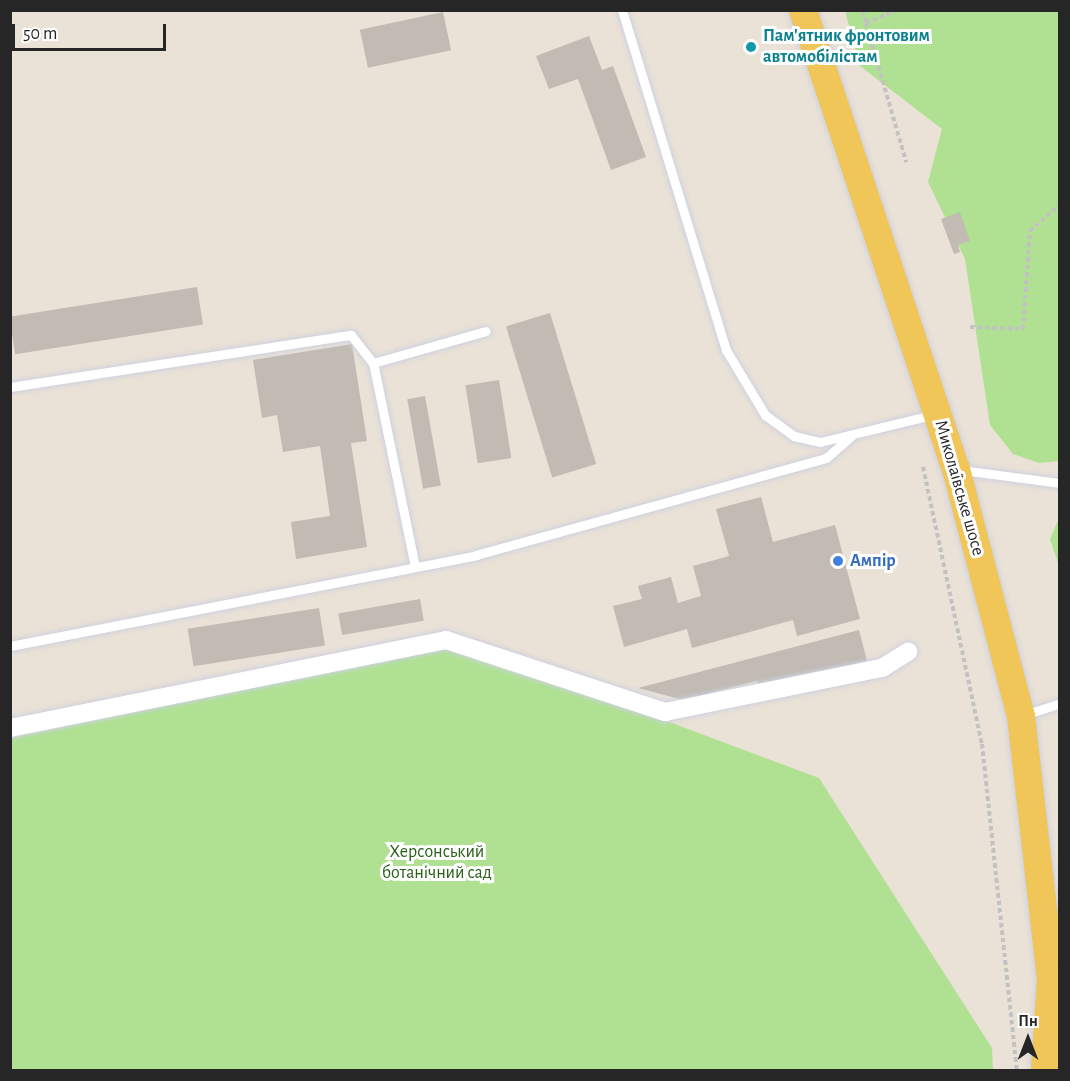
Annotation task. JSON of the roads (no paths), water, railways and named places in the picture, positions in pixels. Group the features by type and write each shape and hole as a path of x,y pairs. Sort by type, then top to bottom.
{"main road":[{"name":"Миколаївське шосе","path":"807,19 956,470 1021,716 1055,989 1045,1071"}],"street":[{"path":"10,728 446,640 665,712 882,668 908,652"}],"lane":[{"path":"622,10 726,350 744,387 765,415 794,436 820,442 938,414"},
{"path":"373,363 486,331"},
{"path":"10,387 351,335 373,363 414,567"},
{"path":"10,646 414,567 826,458 851,436"},
{"path":"956,470 1059,483"},
{"path":"1021,716 1059,703"}],"place":[{"name":"Пам'ятник фронтовим автомобілістам","path":"751,47"},
{"name":"Ампір","path":"838,561"}],"park label":[{"name":"Херсонський ботанічний сад","path":"437,863"}]}
